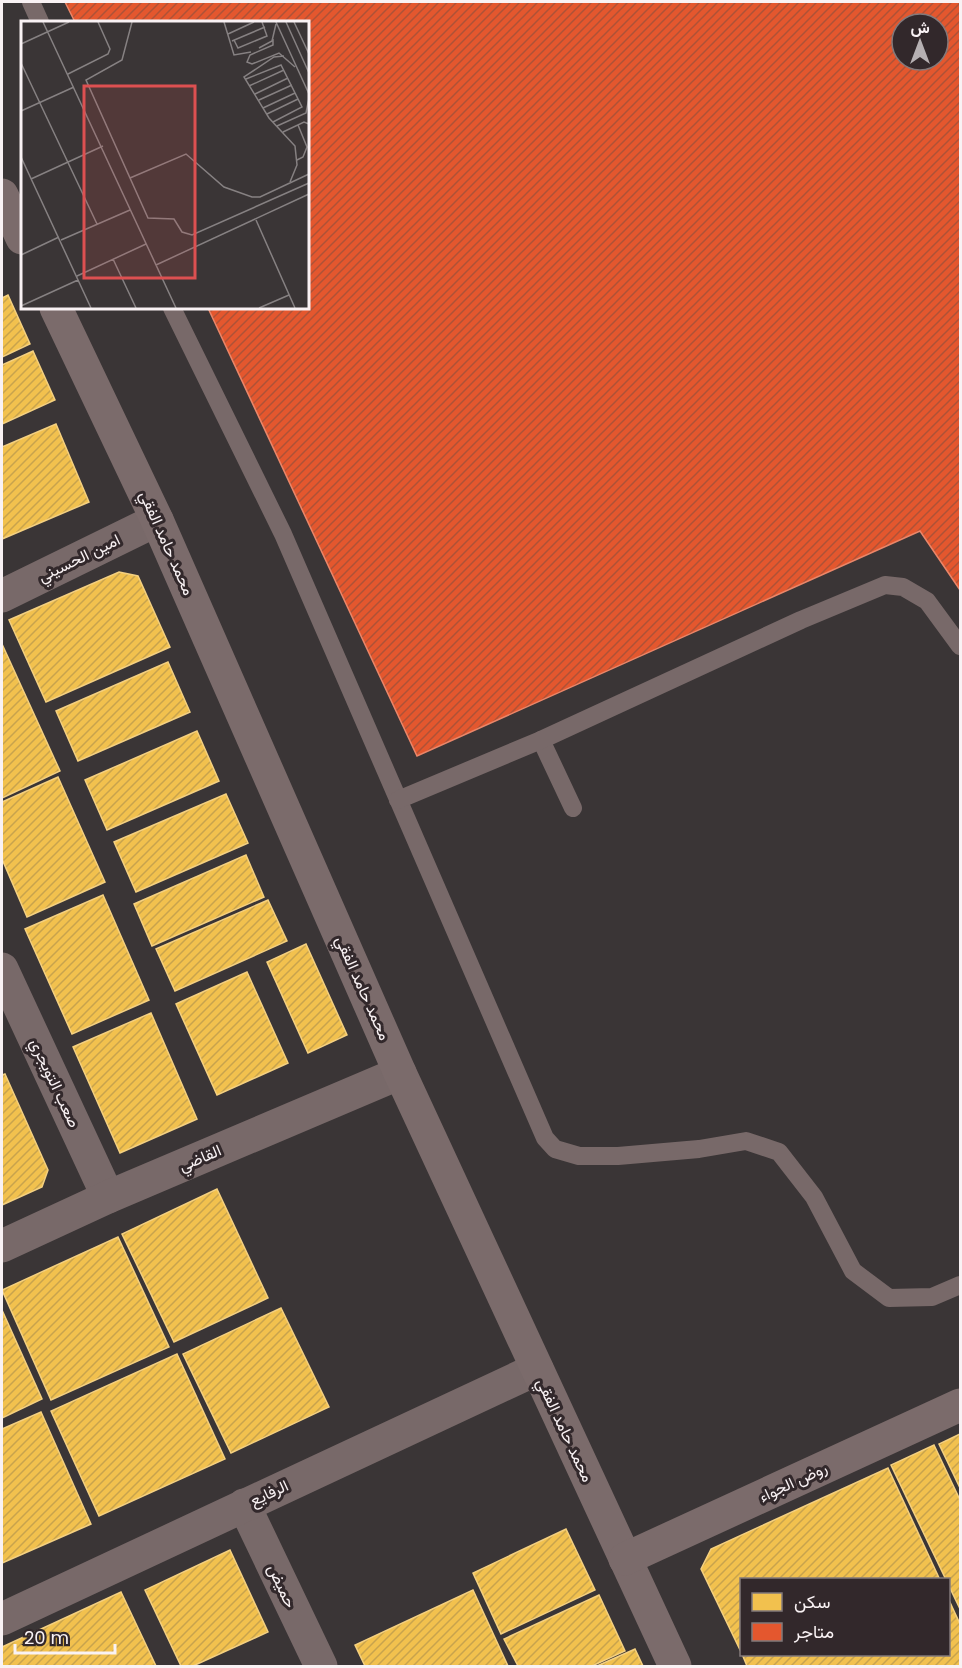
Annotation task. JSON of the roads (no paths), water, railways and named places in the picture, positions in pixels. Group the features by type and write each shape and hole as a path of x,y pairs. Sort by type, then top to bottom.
{"street":[{"path":"2,195 21,236"},
{"name":"محمد حامد الفقي","path":"56,309 157,520 400,1072 675,1666"},
{"name":"امين الحسيني","path":"2,596 157,520"},
{"name":"صعب التويجري","path":"2,969 108,1197"},
{"name":"القاضي","path":"2,1246 108,1197 400,1072"},
{"name":"الرفايع","path":"2,1619 537,1369"},
{"name":"روض الجواء","path":"625,1559 960,1405"},
{"name":"حميض","path":"244,1505 321,1666"}],"lane":[{"path":"31,2 40,21"},
{"path":"172,309 283,534 545,1138 555,1149 579,1156 618,1156 699,1149 746,1141 778,1152 814,1197 853,1271 889,1298 932,1297 960,1285"},
{"path":"398,800 540,740 801,620 885,585 903,587 927,601 960,646"},
{"path":"540,740 573,808"}]}
